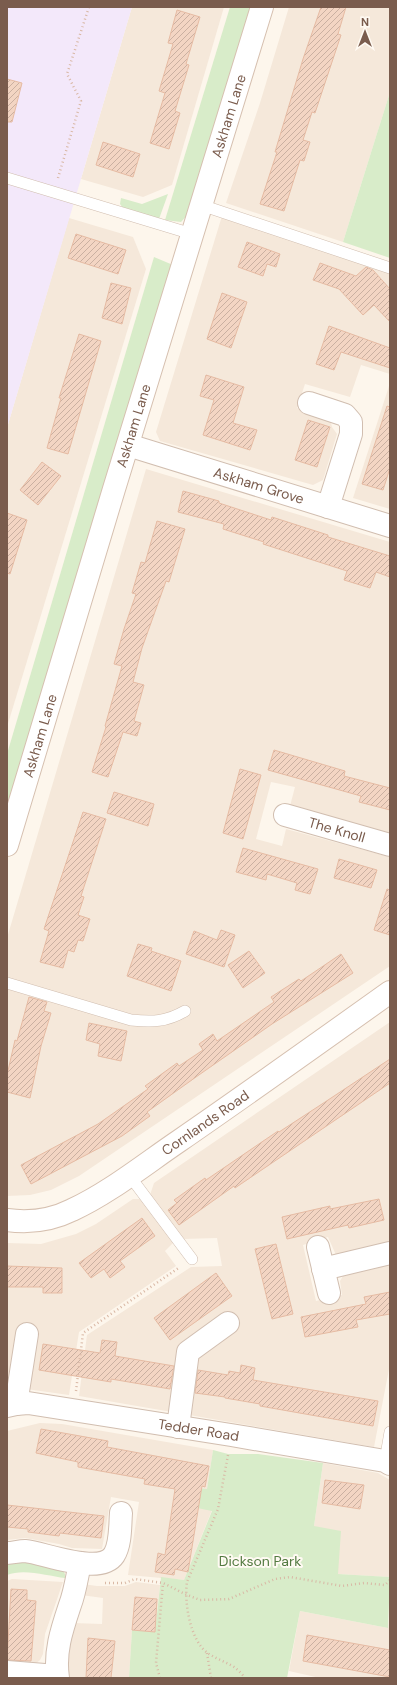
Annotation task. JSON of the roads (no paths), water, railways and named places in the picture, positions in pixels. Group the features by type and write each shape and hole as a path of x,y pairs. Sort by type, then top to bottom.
{"street":[{"name":"Askham Lane","path":"7,845 262,7"},
{"path":"309,403 345,414 351,422 351,434 328,508"},
{"name":"Askham Grove","path":"128,445 390,526"},
{"name":"The Knoll","path":"285,815 390,844"},
{"name":"Cornlands Road","path":"7,1220 17,1222 36,1221 60,1215 87,1202 129,1175 390,992"},
{"path":"318,1247 329,1293"},
{"path":"324,1269 390,1253"},
{"path":"178,1427 188,1352 228,1323"},
{"path":"11,1405 28,1334"},
{"name":"Tedder Road","path":"11,1405 28,1403 231,1435 388,1463"},
{"path":"7,1553 24,1551 90,1563 110,1560 115,1553 122,1513"},
{"path":"7,1672 58,1677 57,1650 63,1624 74,1593 90,1563"}],"lane":[{"path":"7,178 192,234"},
{"path":"201,205 390,268"},
{"path":"7,983 131,1020 150,1022 171,1019 185,1011"},
{"path":"129,1175 192,1259"},
{"path":"388,1463 390,1432"}],"park label":[{"name":"Dickson Park","path":"260,1561"}]}
